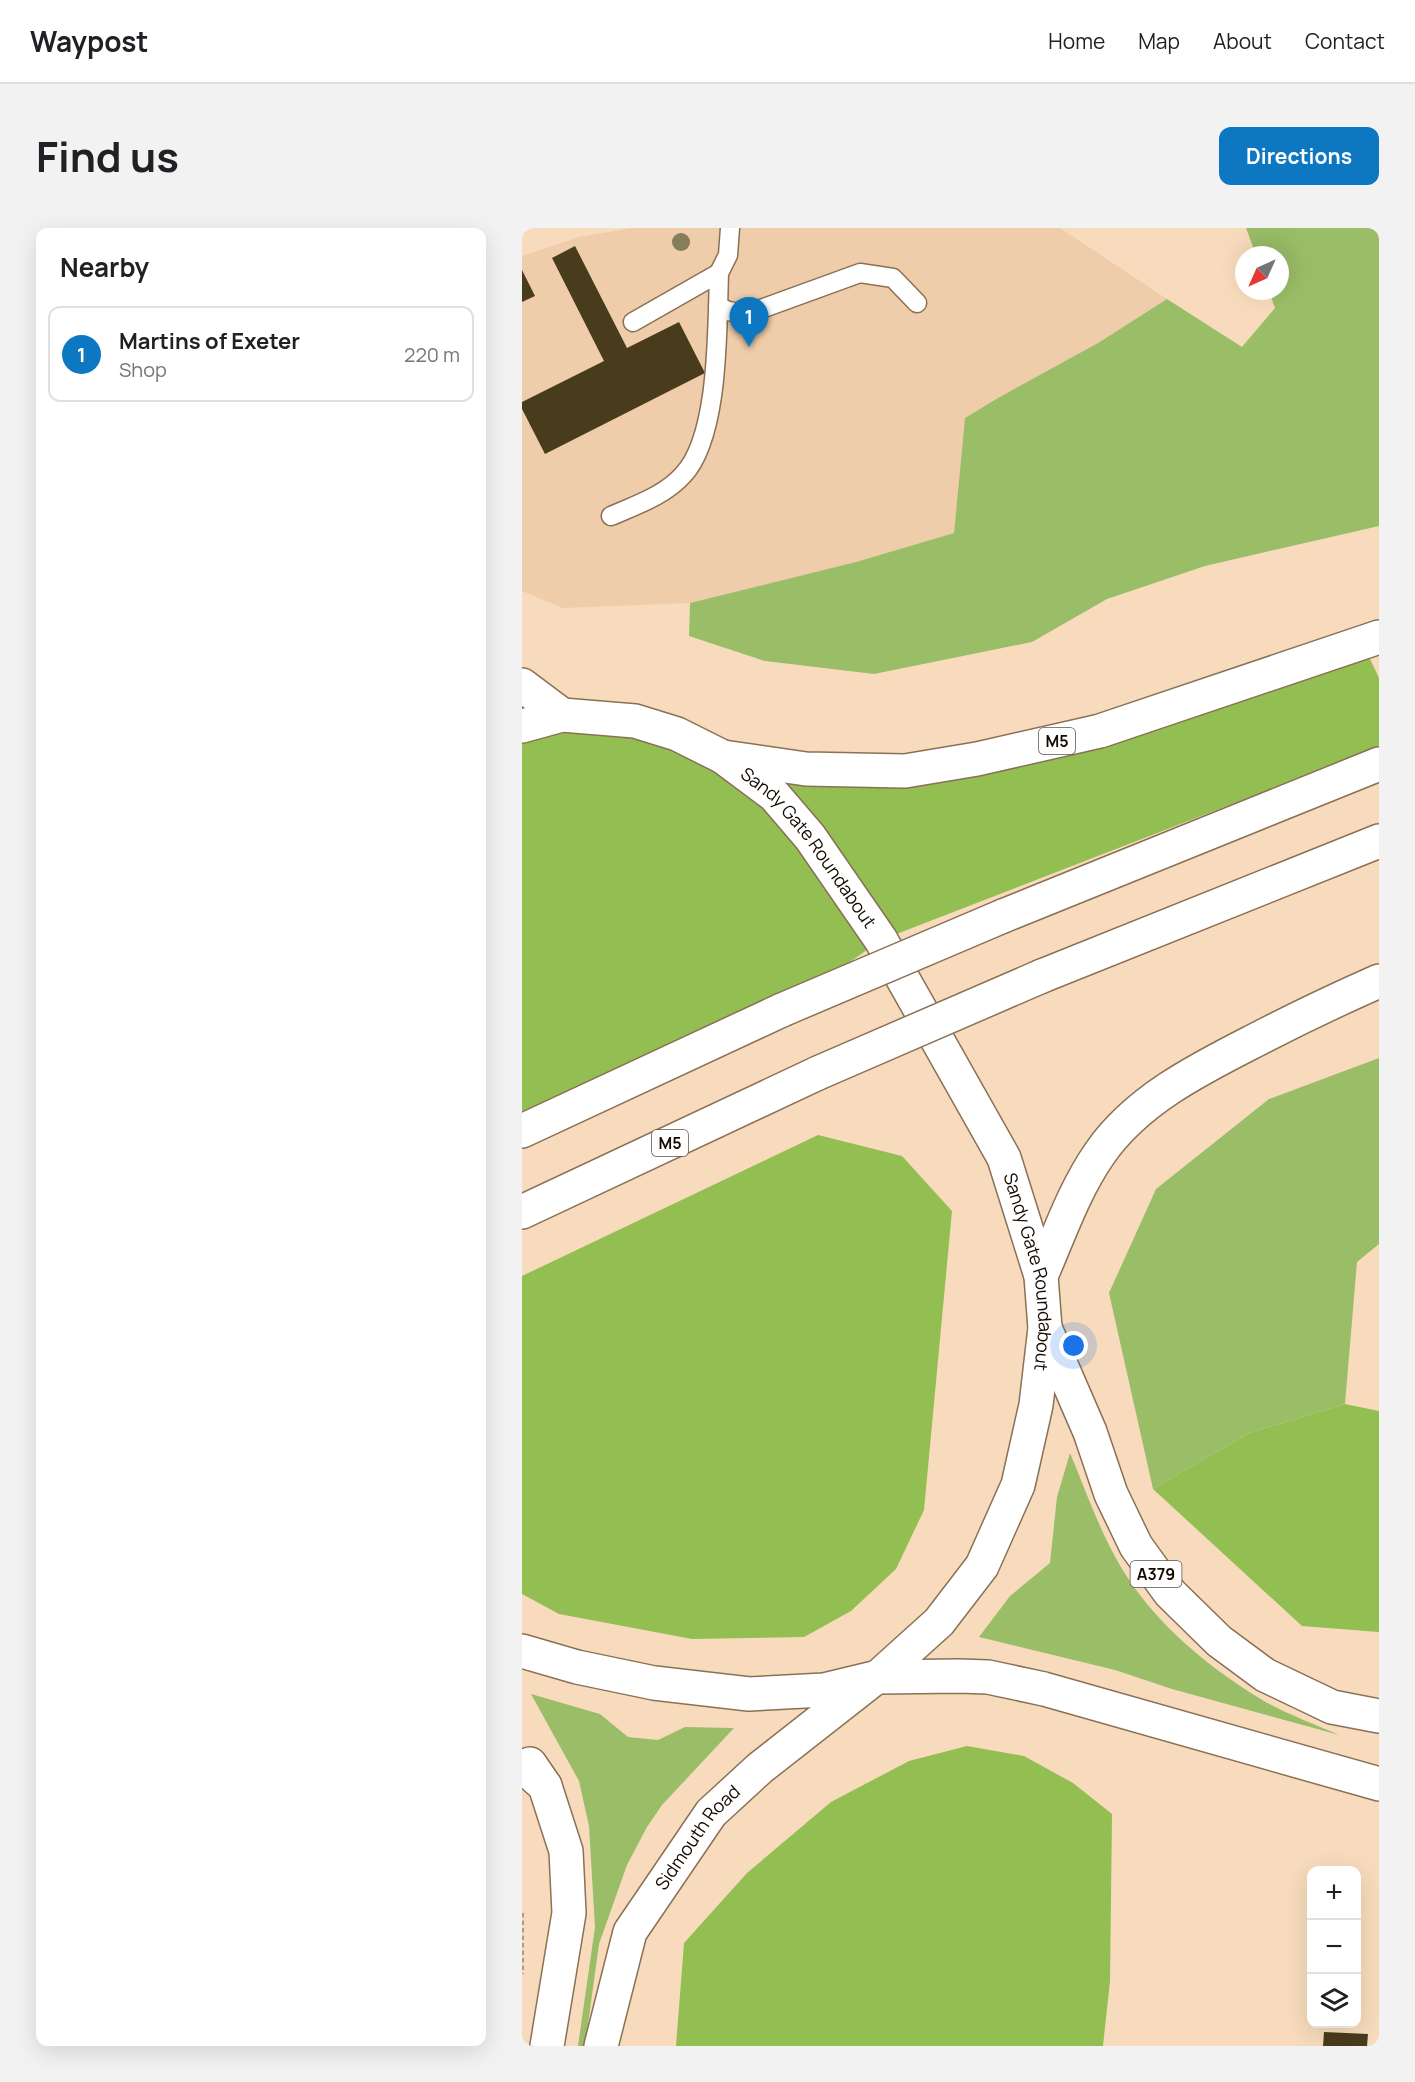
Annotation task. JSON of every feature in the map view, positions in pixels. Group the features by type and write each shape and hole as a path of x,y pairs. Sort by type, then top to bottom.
{"main road":[{"name":"M5","path":"723,757 806,769 905,771 977,759 1100,731 1379,638"},
{"path":"522,685 562,715"},
{"name":"Sandy Gate Roundabout","path":"522,726 562,715 635,721 677,734 723,757 774,795 810,837 881,940 1004,1158 1041,1276 1045,1328 1036,1405 1018,1485 982,1566 939,1622 874,1679 825,1690 749,1694 654,1683 577,1667 522,1651"},
{"path":"522,1131 782,1011 1003,916 1379,764"},
{"name":"M5","path":"522,1212 818,1073 1042,976 1379,841"},
{"path":"1041,1276 1075,1197 1100,1154 1129,1119 1157,1097 1213,1062 1305,1015 1379,981"},
{"name":"A379","path":"1045,1328 1090,1432 1111,1494 1136,1546 1170,1593 1219,1641 1265,1675 1332,1707 1379,1716"},
{"path":"874,1679 988,1677 1044,1689 1379,1784"},
{"name":"Sidmouth Road","path":"601,2046 630,1932 711,1813 760,1768 874,1679"},
{"path":"522,1752 566,1851 569,1913 547,2046"}],"lane":[{"path":"611,516 662,493 684,474 701,447 713,391 719,273 728,255 730,228"},
{"path":"633,322 719,273"},
{"path":"718,306 728,311 747,314 860,273 893,278 917,303"}],"path":[{"path":"522,1913 522,1974"}],"shaded area":[{"path":"633,228 1060,228 1167,299 1098,343 965,418 954,533 856,562 690,603 563,608 522,591 522,256 579,237"}],"green space":[{"path":"1246,228 1379,228 1379,526 1205,566 1107,599 1032,642 874,674 765,661 689,636 690,603 856,562 954,533 965,418 1098,343 1167,299 1242,347 1275,308 1272,300 1289,300 1289,246 1253,246"},
{"path":"1362,642 1379,678 1379,747 881,940 782,1010 522,1131 522,726 562,715 905,771"},
{"path":"1379,1058 1379,1244 1357,1262 1345,1404 1249,1433 1153,1489 1109,1293 1156,1189 1269,1099"},
{"path":"818,1135 902,1156 952,1211 924,1510 896,1569 851,1611 804,1637 692,1639 559,1614 522,1594 522,1276"},
{"path":"1345,1404 1379,1411 1379,1632 1302,1626 1153,1489 1249,1433"},
{"path":"1070,1453 1093,1511 1123,1570 1138,1593 1175,1634 1218,1670 1264,1701 1339,1735 1172,1689 1115,1670 979,1637 1010,1596 1050,1563 1057,1497"},
{"path":"531,1694 600,1714 628,1737 658,1740 685,1727 734,1728 662,1805 647,1827 627,1865 599,1944 585,2046 578,2046 595,1927 589,1826 579,1781"},
{"path":"967,1746 1024,1756 1073,1783 1112,1814 1110,1981 1103,2046 676,2046 684,1943 747,1873 831,1802 909,1761"}],"building":[{"path":"575,246 627,348 679,322 705,373 545,454 522,409 522,402 604,361 552,258"},
{"path":"522,270 535,296 522,302"},
{"path":"1324,2032 1368,2034 1367,2046 1323,2046"}],"place":[{"name":"Martins of Exeter","path":"749,347"}]}
